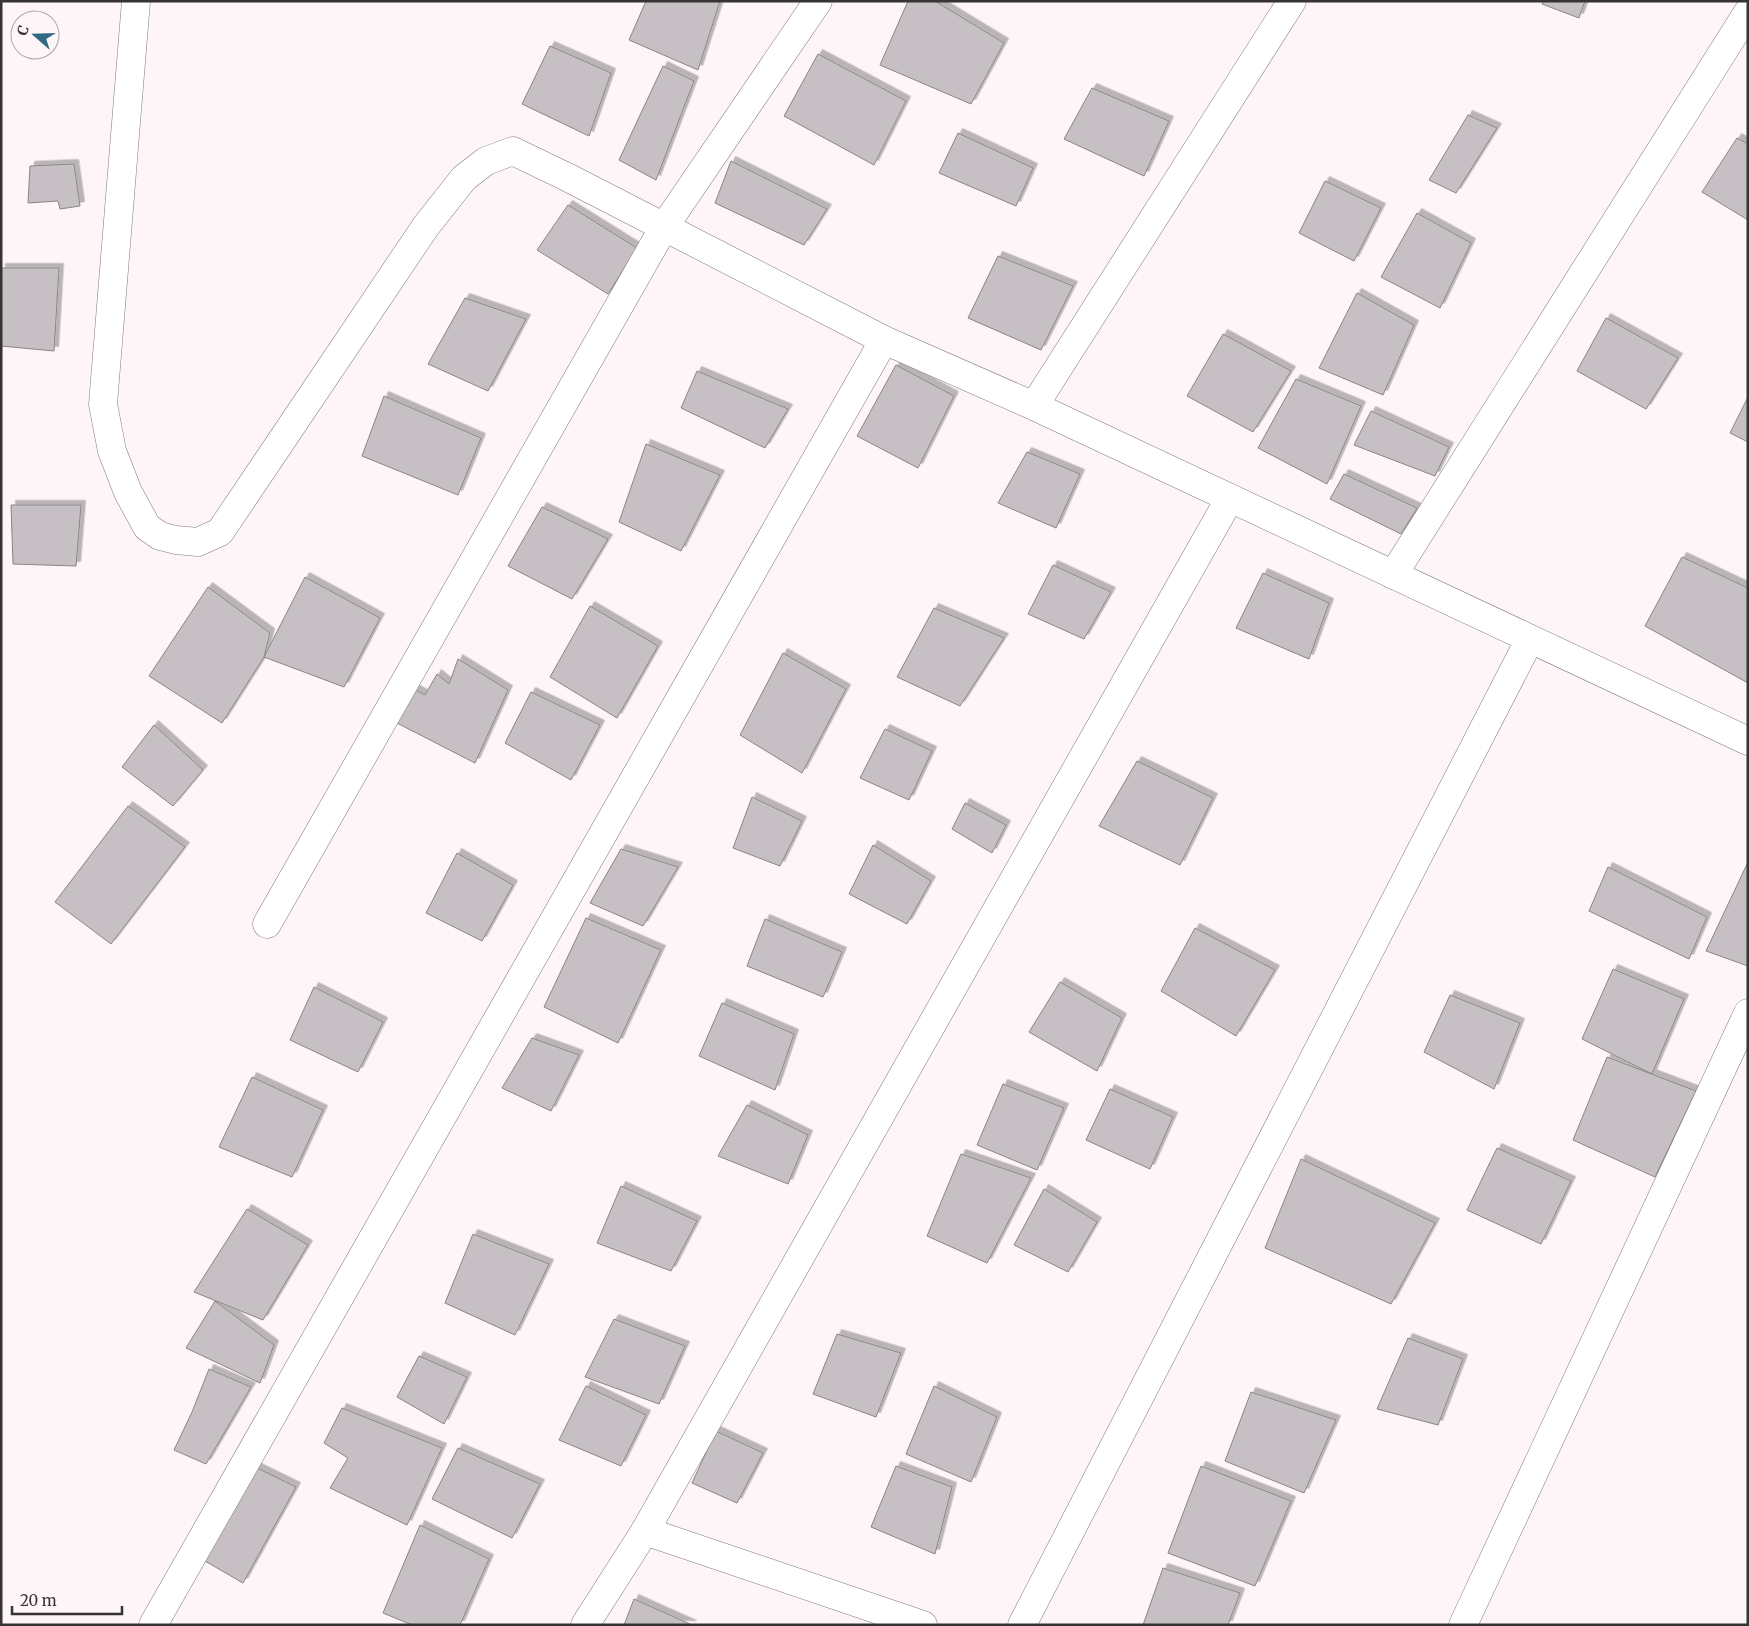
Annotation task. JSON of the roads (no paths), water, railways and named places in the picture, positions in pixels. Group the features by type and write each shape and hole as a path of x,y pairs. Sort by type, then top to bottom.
{"street":[{"path":"136,1 103,404 112,451 128,492 148,527 160,536 198,542 220,532 426,226 464,178 486,161 513,152 567,177 884,340 1034,406 1748,742"},
{"path":"267,924 664,227 818,1"},
{"path":"1034,406 1292,1"},
{"path":"1393,575 1748,12"},
{"path":"153,1625 884,340"},
{"path":"585,1625 645,1531 1230,498"},
{"path":"1022,1625 1530,639"},
{"path":"1463,1625 1748,1014"},
{"path":"645,1531 923,1625"}]}
